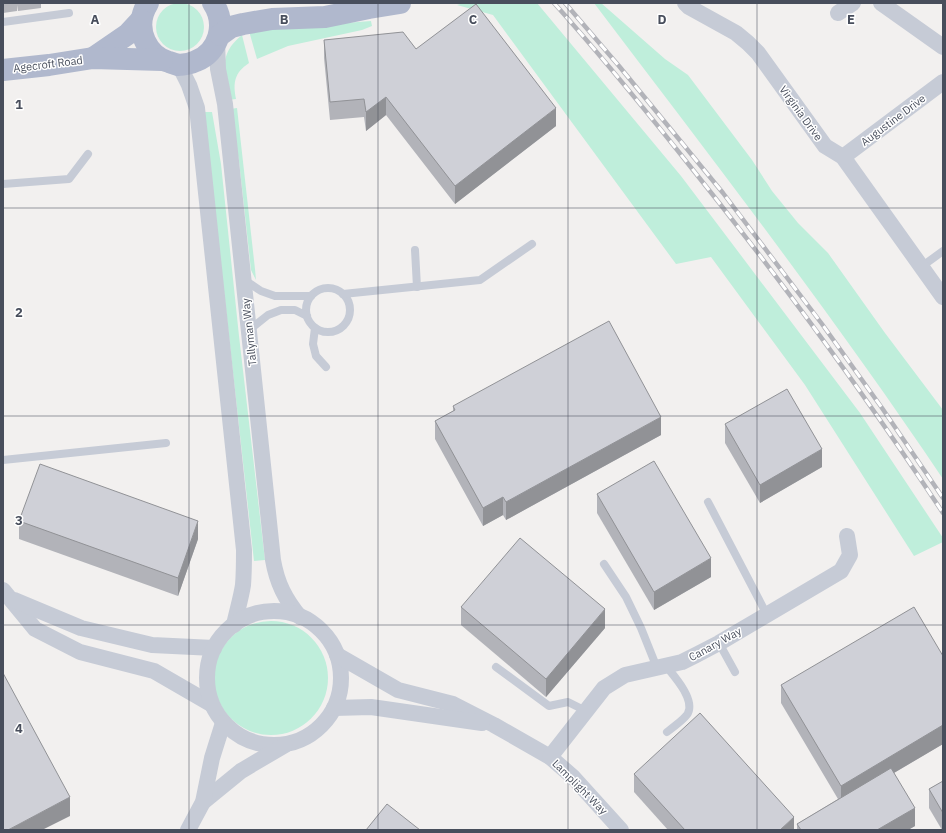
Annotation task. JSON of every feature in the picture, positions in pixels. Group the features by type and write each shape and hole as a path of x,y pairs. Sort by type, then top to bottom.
{"main road":[{"path":"213,3 217,9 220,22 218,38"},
{"path":"292,3 369,8"},
{"path":"218,38 231,27 243,24 272,19 324,17 400,3"},
{"path":"144,9 141,30 148,48 154,55 170,63"},
{"name":"Agecroft Road","path":"93,58 128,34 144,9"},
{"name":"Agecroft Road","path":"3,70 93,58 190,64 202,59 211,51 218,38"}],"street":[{"name":"Virginia Drive","path":"685,3 689,7 736,33 758,53 824,146 843,157 943,298"},
{"path":"838,13 853,3"},
{"path":"881,3 943,47"},
{"name":"Tallyman Way","path":"218,38 218,69 225,104 248,331 275,570 287,600 300,617"},
{"path":"170,63 189,85 197,108 244,550 243,584 240,604 234,625"},
{"name":"Augustine Drive","path":"843,157 943,82"},
{"name":"Canary Way","path":"550,757 604,688 625,675 682,662 719,643 841,572 850,555 847,536"},
{"path":"7,595 81,628 152,645 214,648"},
{"path":"7,595 36,629 80,652 154,671 211,704"},
{"path":"203,802 241,771 285,745 305,738 322,725 334,708 340,691 341,672 337,655 328,639 316,626 300,617 284,612 266,612 249,616 234,625 223,635 214,648 208,666 207,685 211,704 216,714 223,723 241,737 262,744 285,745"},
{"name":"Lamplight Way","path":"337,655 398,690 453,704 494,725 550,757 574,777 622,830"},
{"path":"334,708 371,708 494,725"},
{"path":"188,830 203,802 212,758 223,723"}],"lane":[{"path":"3,22 69,13"},
{"path":"3,184 69,179 88,154"},
{"path":"343,294 480,280 532,244"},
{"path":"416,250 417,287"},
{"path":"921,267 943,251"},
{"path":"243,278 261,291 275,296 311,296"},
{"path":"323,288 337,290 343,294 350,306 350,314 347,321 336,330 329,332 315,328 310,323 306,309 307,302 311,296 316,291 323,288"},
{"path":"248,331 268,315 281,310 295,310 307,316"},
{"path":"315,328 313,344 316,356 326,367"},
{"path":"3,460 166,443"},
{"path":"708,502 767,614"},
{"path":"604,564 626,596 662,667 686,692 689,706 688,713 667,732"},
{"path":"719,643 735,672"},
{"path":"496,667 549,706 568,702 586,711"}],"green space":[{"path":"175,3 185,3 194,7 200,13 204,22 204,32 200,41 194,47 185,51 175,51 166,47 160,41 156,32 156,22 160,13 166,7"},
{"path":"464,3 537,3 681,176 860,413 943,538 943,542 914,556 805,385 711,257 676,264 493,15 457,5"},
{"path":"594,3 601,3 665,59 688,75 752,160 772,191 798,223 828,253 885,333 943,410 943,479 816,298 728,179"},
{"path":"371,21 372,26 362,30 288,46 257,59 249,31 254,30"},
{"path":"242,35 249,63 240,71 236,79 236,99 228,100 224,65 229,50 234,42"},
{"path":"237,108 256,280 251,270 239,161 230,109"},
{"path":"204,112 212,112 221,164 265,560 254,561"},
{"path":"271,621 293,625 312,637 324,656 328,678 324,700 312,719 293,731 271,735 249,731 230,719 218,700 214,678 218,656 230,637 249,625"}],"building":[{"path":"476,4 556,108 455,186 386,97 366,112 364,99 330,102 324,40 403,32 416,49"},
{"path":"609,321 661,417 506,502 503,497 483,508 435,421 455,410 453,406"},
{"path":"787,389 822,449 760,485 725,424"},
{"path":"654,461 711,558 654,592 597,494"},
{"path":"40,464 198,521 178,578 19,521"},
{"path":"520,538 605,609 546,679 461,607"},
{"path":"914,607 943,656 943,725 841,786 781,685"},
{"path":"3,673 70,797 8,830 3,830"},
{"path":"700,713 794,817 780,830 685,830 634,774"},
{"path":"891,768 915,808 877,830 801,830 797,824"},
{"path":"943,781 943,813 929,789"},
{"path":"387,804 420,830 366,830"}],"railway":[{"path":"554,3 633,95 748,239 848,374 943,513"},
{"path":"565,3 619,66 723,193 822,324 882,408 943,498"}]}
